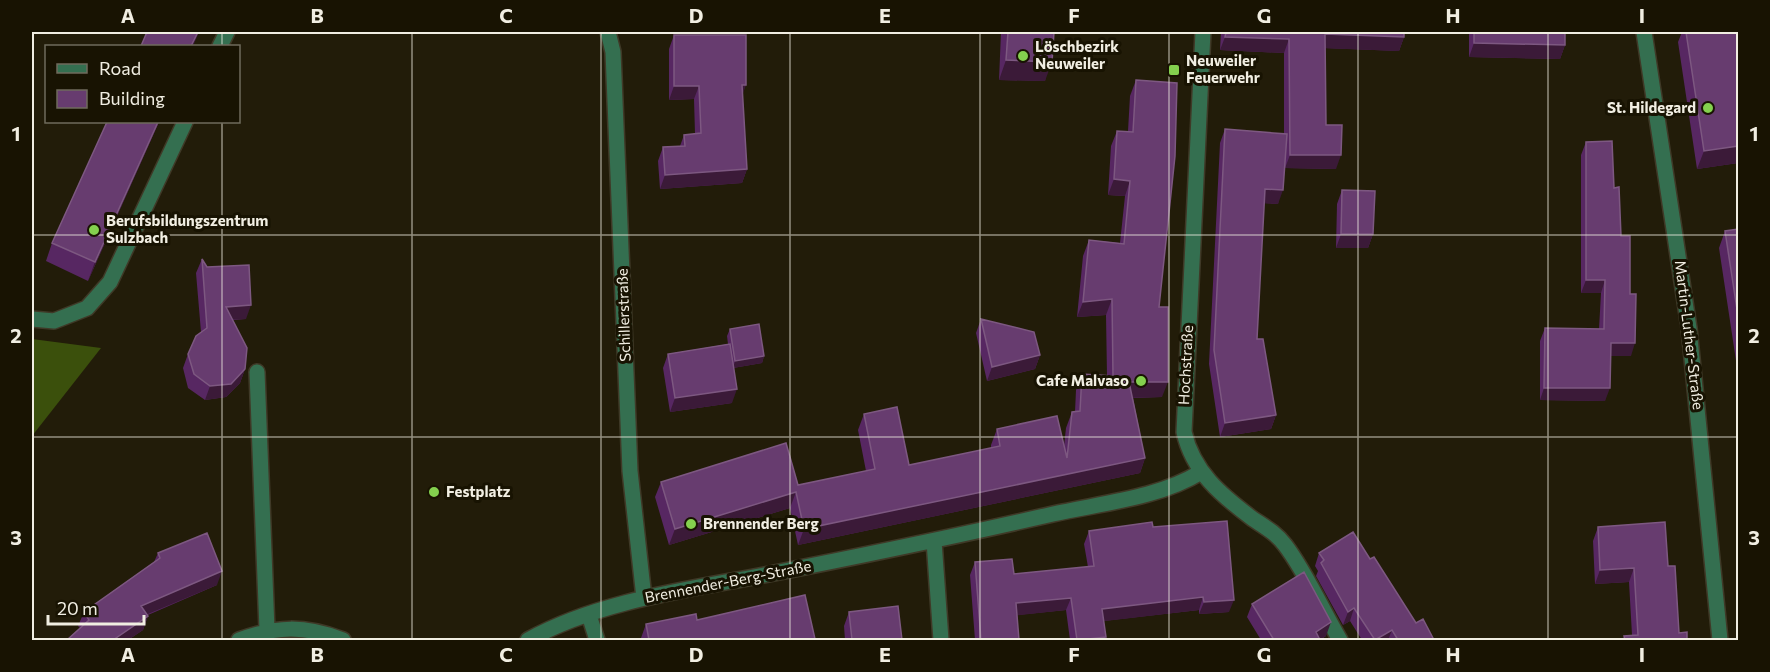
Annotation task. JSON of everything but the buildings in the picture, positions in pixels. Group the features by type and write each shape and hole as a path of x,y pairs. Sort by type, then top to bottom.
{"street":[{"name":"Schillerstraße","path":"608,32 613,64 630,471 644,598"},
{"name":"Hochstraße","path":"1203,32 1184,432 1188,451 1201,472 1218,491 1273,531 1286,546 1340,640"},
{"name":"Martin-Luther-Straße","path":"1644,32 1689,328 1720,640"},
{"path":"32,319 54,321 87,308 110,282 185,123"},
{"path":"257,372 267,630"},
{"name":"Brennender-Berg-Straße","path":"528,640 556,625 644,598 934,541 1141,494 1183,483 1201,472"},
{"path":"934,541 941,640"},
{"path":"589,615 597,640"},
{"path":"239,640 267,630 299,628 343,640"}],"green space":[{"path":"32,339 101,348 32,436"}],"place":[{"name":"Löschbezirk Neuweiler","path":"1023,56"},
{"name":"Neuweiler Feuerwehr","path":"1174,70"},
{"name":"St. Hildegard","path":"1708,108"},
{"name":"Berufsbildungszentrum Sulzbach","path":"94,230"},
{"name":"Cafe Malvaso","path":"1141,381"},
{"name":"Festplatz","path":"434,492"},
{"name":"Brennender Berg","path":"691,524"}]}
